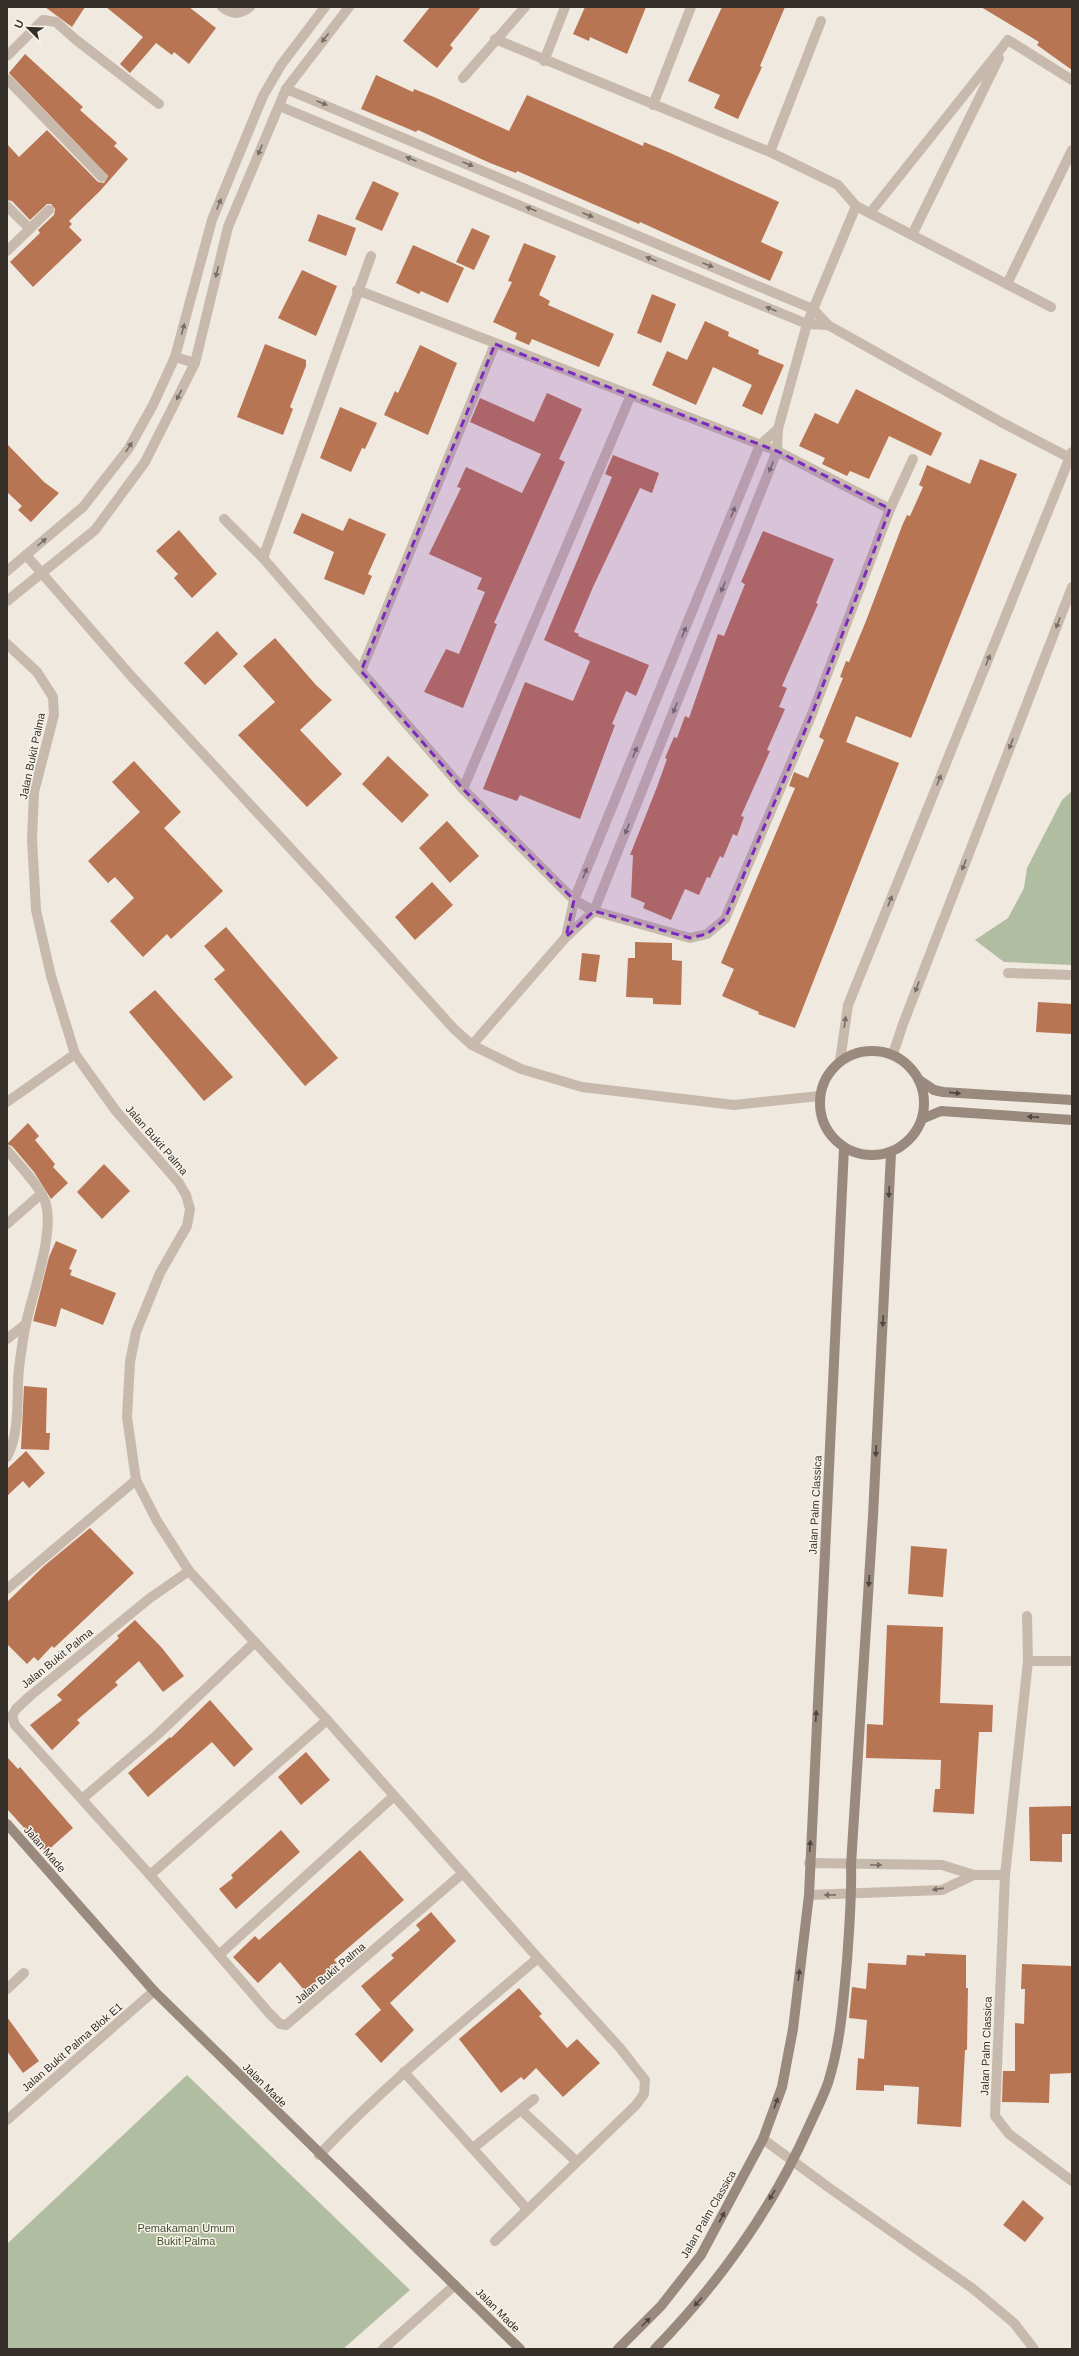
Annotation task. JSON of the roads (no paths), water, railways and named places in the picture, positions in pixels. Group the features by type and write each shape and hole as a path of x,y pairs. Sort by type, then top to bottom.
{"street":[{"path":"222,7 231,13 239,14 250,7"},
{"path":"9,569 83,508 129,448 154,405 175,357 212,220 263,96 281,65 325,7"},
{"path":"7,601 94,530 145,462 195,363 228,227 286,89 349,7"},
{"path":"463,78 495,39 525,7"},
{"path":"544,61 565,7"},
{"path":"653,105 691,7"},
{"path":"7,56 43,20 56,22 75,39 159,104"},
{"path":"770,152 821,21"},
{"path":"495,39 544,61 770,152 838,185 856,206 1051,307"},
{"path":"1008,40 1072,80"},
{"path":"870,213 1008,40"},
{"path":"912,235 1008,40"},
{"path":"7,79 102,176"},
{"path":"286,89 813,309 828,325 1071,456 848,1005 840,1061"},
{"path":"279,106 296,111 807,324 828,325"},
{"path":"1007,284 1072,150"},
{"path":"7,206 30,229"},
{"path":"472,1044 566,937 594,911 778,451 778,429 807,324 856,206"},
{"path":"7,251 49,210"},
{"path":"262,558 357,290 371,256"},
{"path":"357,290 778,451 890,509"},
{"path":"361,671 495,344"},
{"path":"175,357 195,363"},
{"path":"463,789 631,394"},
{"path":"566,937 574,900 760,445 778,429"},
{"path":"224,519 262,558 463,789 574,900 594,911 690,938 707,934 725,919 812,714 890,509 913,459"},
{"path":"26,555 132,677 329,890 454,1029 472,1044 521,1069 582,1087 734,1104 819,1096"},
{"path":"893,1054 903,1024 1072,587"},
{"name":"Jalan Bukit Palma","path":"7,644 37,672 53,697 54,715 34,792 32,839 36,910 51,976 75,1054 116,1111 179,1183 186,1195 190,1210 187,1226 160,1273 136,1332 130,1362 127,1417 136,1480 157,1521 189,1571 327,1720 620,2048 645,2080 644,2094 636,2105 576,2161 495,2241"},
{"path":"1008,973 1072,975"},
{"path":"865,1050 893,1054 906,1062 923,1088 925,1103 922,1119 915,1133 904,1145 891,1153 875,1156 859,1154 844,1148 829,1135 820,1117 819,1096 826,1077 840,1061 865,1050"},
{"path":"7,1102 75,1054"},
{"path":"919,1080 934,1090 943,1092 1072,1100"},
{"path":"922,1119 942,1111 1072,1120"},
{"name":"Jalan Palm Classica","path":"618,2349 661,2306 701,2255 763,2139 782,2087 793,2029 809,1895 809,1863 844,1148"},
{"path":"7,1150 41,1194 46,1204 46,1239 26,1324 19,1368 15,1438 7,1457"},
{"path":"655,2349 708,2291 731,2261 793,2162 827,2084 837,2049 844,2011 852,1894 851,1865 873,1516 891,1153"},
{"path":"7,1224 41,1194"},
{"path":"7,1339 26,1324"},
{"path":"7,1589 136,1480"},
{"name":"Jalan Bukit Palma","path":"189,1571 150,1598 30,1696 16,1709 12,1716 15,1725 220,1954 269,2013 280,2024 286,2025 463,1873"},
{"name":"Jalan Palm Classica","path":"1027,1616 1028,1661 1005,1875 995,2116 1009,2134 1072,2181"},
{"path":"82,1799 157,1735 255,1642"},
{"path":"1028,1661 1072,1661"},
{"path":"150,1875 327,1720"},
{"path":"220,1954 394,1796"},
{"name":"Jalan Made","path":"7,1824 154,1991 319,2155 520,2349"},
{"path":"809,1863 851,1865 942,1864 974,1875 1005,1875"},
{"path":"809,1895 942,1890 974,1875"},
{"path":"319,2155 352,2120 404,2072 538,1958"},
{"path":"7,1989 24,1973"},
{"name":"Jalan Bukit Palma Blok E1","path":"7,2120 154,1991"},
{"path":"404,2072 527,2209"},
{"path":"473,2148 534,2099"},
{"path":"521,2110 576,2161"},
{"path":"763,2139 793,2162 972,2288 1014,2323 1034,2349"},
{"path":"383,2349 455,2285"}],"park label":[{"name":"Pemakaman Umum Bukit Palma","path":"186,2234"}]}
